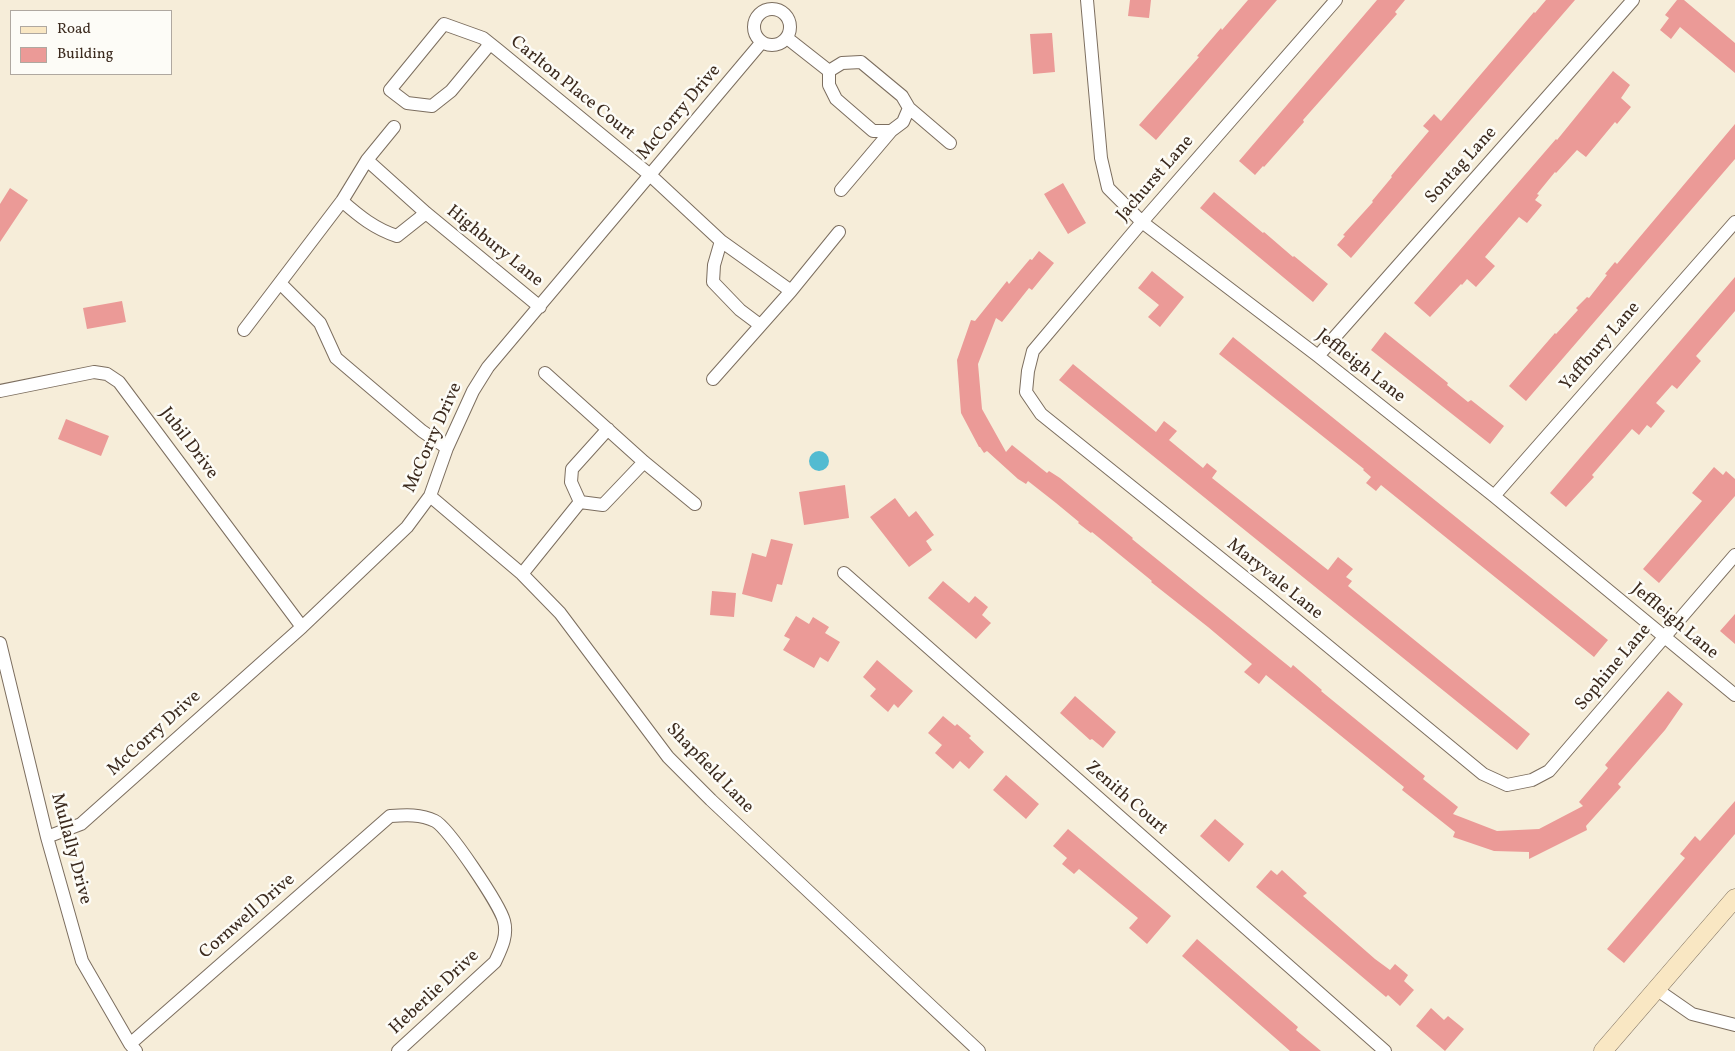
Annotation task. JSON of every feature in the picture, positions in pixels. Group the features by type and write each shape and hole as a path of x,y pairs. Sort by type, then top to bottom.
{"main road":[{"path":"1602,1051 1735,898"}],"street":[{"name":"Jeffleigh Lane","path":"1086,0 1102,166 1108,188 1142,222 1318,356 1494,496 1735,695"},
{"name":"Jachurst Lane","path":"1026,392 1028,371 1034,351 1142,222 1336,0"},
{"name":"Sontag Lane","path":"1318,356 1633,0"},
{"path":"764,5 786,15 790,27 787,38 783,42 772,46 761,42 754,33 753,27 764,5"},
{"name":"Carlton Place Court","path":"490,44 451,91 432,106 407,103 390,90 444,24 483,38 650,175 721,241 791,291"},
{"path":"787,38 829,71"},
{"name":"McCorry Drive","path":"47,837 81,824 302,627 407,527 430,496 447,448 473,391 488,367 761,42"},
{"path":"829,71 842,63 861,62 902,96 909,108 950,143"},
{"path":"829,71 829,85 836,99 873,131 891,131"},
{"path":"841,190 891,131 903,122 909,108"},
{"path":"244,330 342,201 367,160 394,127"},
{"name":"Highbury Lane","path":"367,160 426,213 540,307"},
{"name":"Highbury Lane","path":"342,201 380,230 397,236 426,213"},
{"name":"Yaffbury Lane","path":"1494,496 1735,222"},
{"path":"714,379 791,291 839,232"},
{"path":"721,241 714,265 713,282 740,310 760,325"},
{"path":"280,283 320,323 336,358 422,432 447,448"},
{"name":"Jubil Drive","path":"0,391 94,372 107,374 119,382 302,627"},
{"path":"545,373 644,462 695,504"},
{"name":"Maryvale Lane","path":"1026,392 1041,414 1265,594 1483,774 1507,785"},
{"path":"580,502 571,482 572,469 608,429"},
{"path":"580,502 603,505 644,462"},
{"name":"Shapfield Lane","path":"430,496 522,574 560,613 668,758 979,1051"},
{"path":"522,574 580,502"},
{"name":"Sophine Lane","path":"1507,785 1532,780 1549,771 1735,555"},
{"name":"Zenith Court","path":"844,573 1385,1051"},
{"name":"Mullally Drive","path":"0,643 47,837 82,961 133,1048"},
{"name":"Heberlie Drive","path":"390,816 414,814 437,821 478,873 504,922 505,942 496,962 398,1051"},
{"name":"Cornwell Drive","path":"133,1048 390,816"},
{"path":"1656,988 1692,1014 1735,1025"}],"water":[{"path":"819,451 826,454 829,461 826,468 819,471 812,468 809,461 812,454"}],"building":[{"path":"1130,0 1151,0 1149,18 1128,16"},
{"path":"1248,0 1277,0 1156,140 1139,125 1199,57 1197,56 1221,28 1222,30"},
{"path":"1377,0 1405,0 1395,12 1397,14 1303,120 1304,122 1255,175 1239,161"},
{"path":"1546,0 1575,0 1351,258 1337,245 1345,236 1343,235 1373,202 1391,176 1429,131 1423,126 1434,114 1441,121"},
{"path":"1677,0 1684,0 1735,43 1735,73 1680,27 1671,39 1660,30 1669,18 1665,15"},
{"path":"1052,33 1055,72 1033,74 1030,34"},
{"path":"1613,71 1630,85 1621,98 1631,107 1617,124 1615,122 1586,157 1577,150 1555,172 1537,194 1539,195 1535,200 1542,205 1527,223 1519,217 1485,257 1495,266 1476,287 1467,279 1430,317 1414,303 1557,140"},
{"path":"1735,124 1735,159 1526,401 1509,386 1555,333 1578,310 1576,308 1587,297 1589,298 1615,262 1617,264"},
{"path":"1063,183 1086,223 1068,234 1044,194"},
{"path":"10,188 28,200 0,242 0,204"},
{"path":"1214,192 1328,284 1313,302 1200,208"},
{"path":"1039,251 1054,263 1032,290 1029,288 1002,322 996,318 978,364 982,409 1006,452 1012,445 1047,473 1049,471 1060,478 1291,668 1293,665 1321,691 1425,776 1423,779 1458,807 1453,814 1497,831 1539,829 1583,806 1579,802 1608,768 1605,765 1668,691 1683,704 1665,730 1618,784 1621,787 1586,826 1587,830 1529,859 1529,852 1494,851 1453,837 1455,832 1402,790 1404,787 1266,675 1259,684 1244,672 1252,664 1208,627 1028,481 1026,484 1018,479 987,451 984,453 961,413 957,360 971,320 975,321 1007,281 1009,284"},
{"path":"1152,271 1184,297 1160,327 1148,317 1159,305 1138,288"},
{"path":"1735,277 1735,311 1696,356 1701,361 1677,389 1672,385 1656,403 1665,411 1651,428 1647,425 1639,435 1632,429 1592,475 1594,477 1566,507 1550,493"},
{"path":"122,301 126,322 87,329 83,308"},
{"path":"1385,332 1448,383 1447,385 1468,402 1471,400 1504,426 1490,444 1371,350"},
{"path":"1233,337 1608,640 1594,657 1381,485 1376,491 1366,483 1371,477 1364,469 1219,354"},
{"path":"1073,364 1156,432 1164,421 1177,431 1169,440 1203,468 1207,463 1217,471 1212,478 1328,570 1338,557 1353,569 1346,577 1352,581 1348,586 1530,734 1517,750 1059,380"},
{"path":"66,419 109,436 101,456 58,439"},
{"path":"1714,467 1723,475 1726,471 1735,479 1735,496 1659,583 1643,569 1702,501 1692,493"},
{"path":"845,485 849,518 804,525 799,492"},
{"path":"895,498 909,517 916,511 934,535 926,541 932,550 909,567 870,517"},
{"path":"771,539 793,544 782,585 777,584 772,602 742,594 752,553 766,557"},
{"path":"943,581 969,603 975,596 988,607 982,615 991,623 976,639 928,598"},
{"path":"712,591 736,593 734,617 710,615"},
{"path":"1735,614 1735,644 1720,631"},
{"path":"796,616 809,624 813,617 829,627 825,633 840,642 828,662 820,657 814,668 783,650 790,639 784,636"},
{"path":"877,660 913,691 898,708 894,704 888,712 870,696 876,689 863,677"},
{"path":"1075,696 1116,732 1103,748 1092,739 1090,740 1060,713"},
{"path":"943,716 955,726 957,724 971,736 969,738 984,752 969,769 960,761 953,769 935,753 942,745 928,733"},
{"path":"1006,775 1039,804 1026,819 993,790"},
{"path":"1735,801 1735,834 1624,963 1607,949 1685,858 1680,854 1695,836 1700,841"},
{"path":"1215,819 1244,844 1229,862 1200,836"},
{"path":"1068,829 1171,916 1147,944 1129,928 1138,918 1079,869 1074,874 1062,864 1067,858 1053,846"},
{"path":"1271,870 1277,875 1282,870 1307,893 1303,896 1375,959 1390,970 1395,964 1408,975 1404,981 1414,990 1400,1006 1388,995 1386,997 1256,887"},
{"path":"1197,939 1298,1027 1296,1030 1321,1051 1290,1051 1182,956"},
{"path":"1431,1008 1444,1020 1448,1016 1464,1029 1445,1051 1416,1026"}]}
